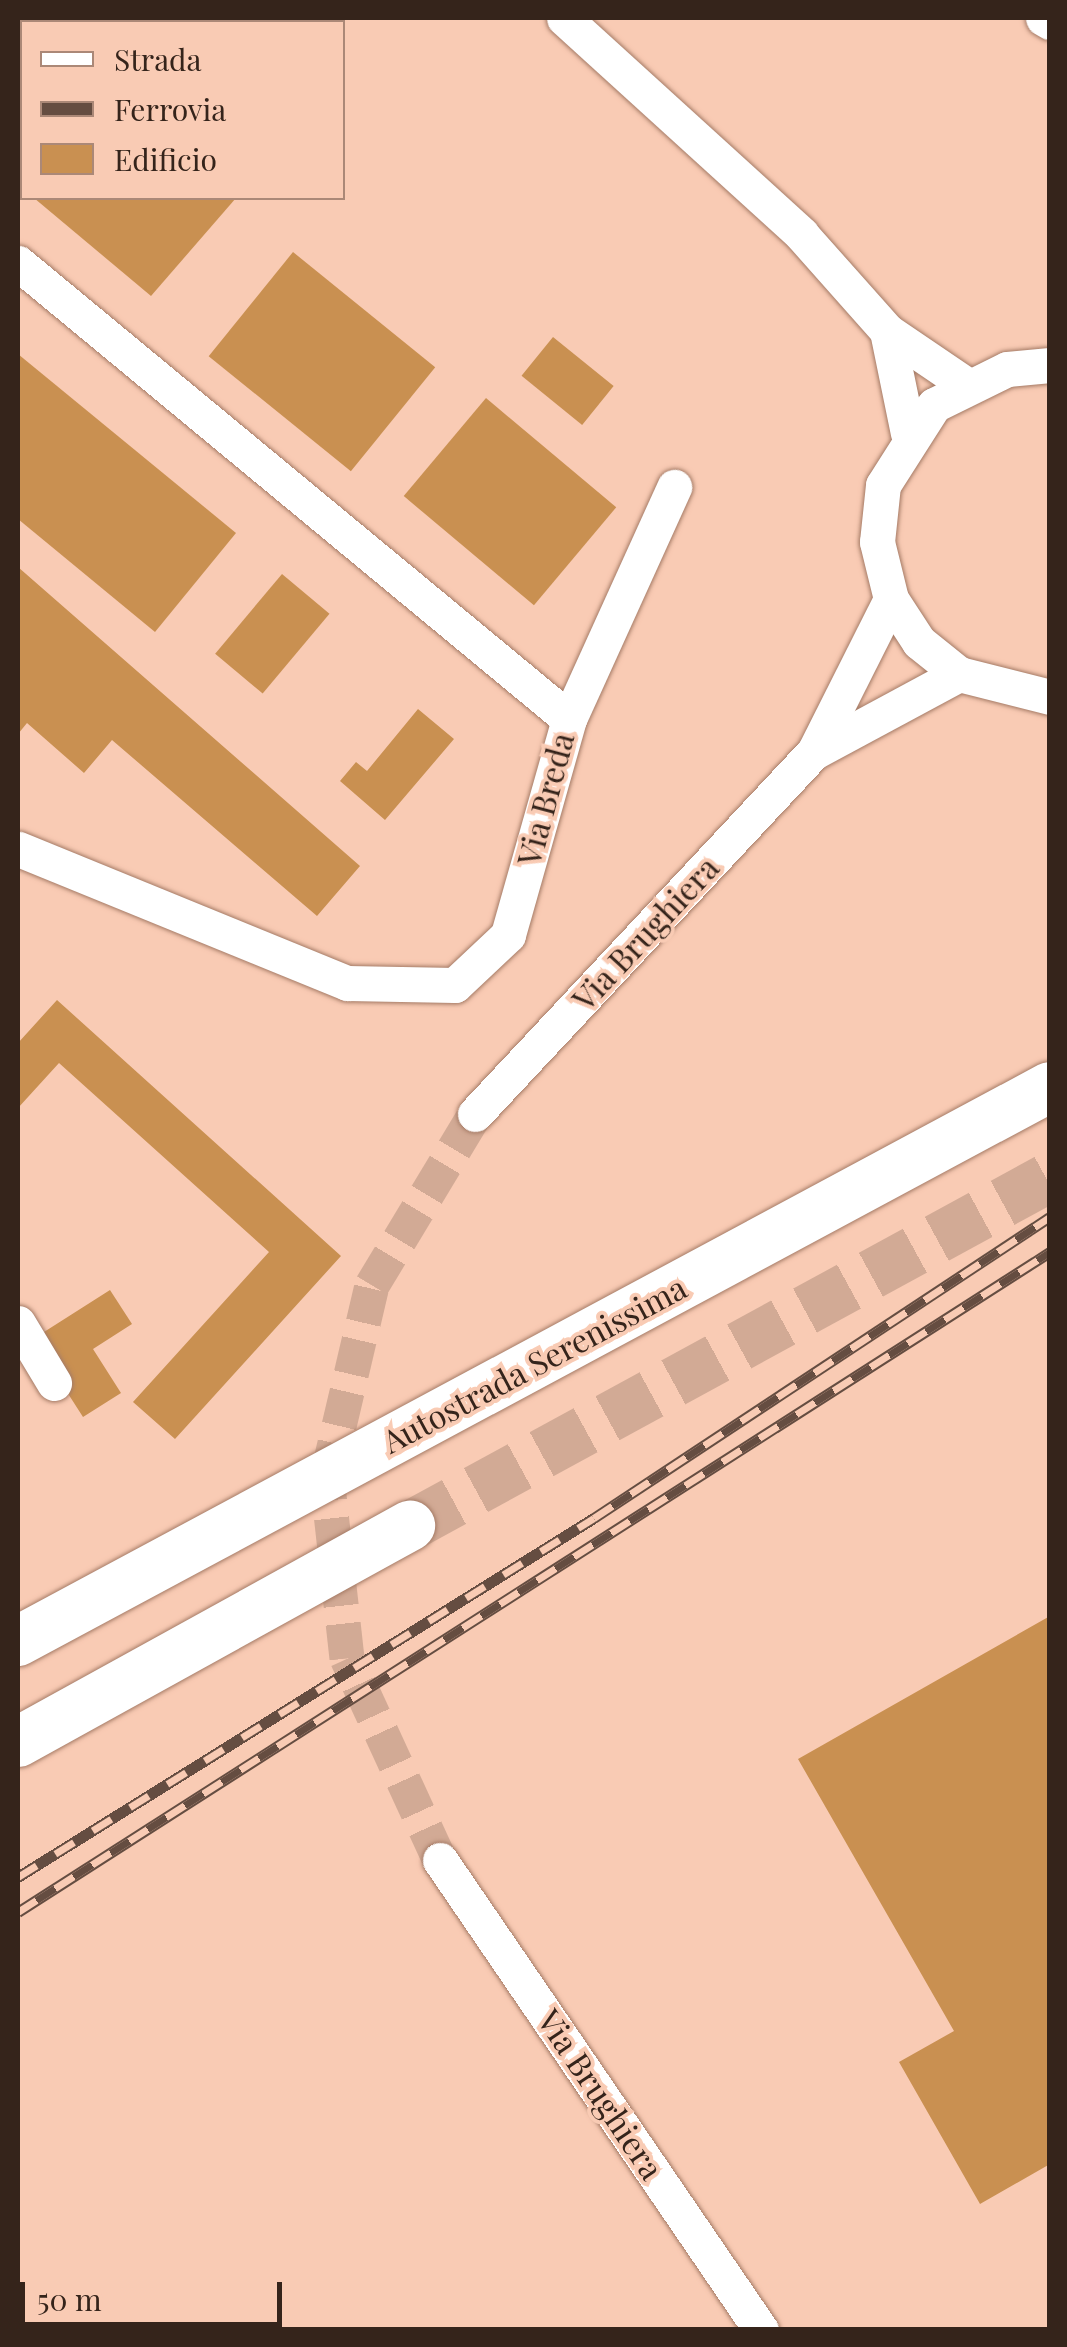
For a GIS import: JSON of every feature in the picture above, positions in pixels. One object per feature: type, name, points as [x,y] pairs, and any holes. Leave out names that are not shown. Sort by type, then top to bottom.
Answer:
[{"type":"highway","name":"Autostrada Serenissima","points":[[18,1641],[1050,1087]]},
{"type":"highway","points":[[18,1742],[410,1526]]},
{"type":"street","points":[[564,18],[788,222],[888,331],[966,384]]},
{"type":"street","points":[[1043,18],[1050,22]]},
{"type":"street","name":"Via Breda","points":[[18,263],[569,719],[508,935],[455,985],[347,984],[18,849]]},
{"type":"street","points":[[888,331],[908,433]]},
{"type":"street","points":[[1050,365],[966,384],[908,433],[883,485],[877,542],[891,598],[919,642],[959,674],[1050,697]]},
{"type":"street","points":[[569,719],[674,488]]},
{"type":"street","name":"Via Brughiera","points":[[476,1114],[814,752],[891,598]]},
{"type":"street","name":"Via Brughiera","points":[[814,752],[959,674]]},
{"type":"street","points":[[18,1322],[54,1383]]},
{"type":"street","name":"Via Brughiera","points":[[440,1860],[760,2330]]},
{"type":"building","points":[[36,200],[234,200],[151,296]]},
{"type":"building","points":[[293,252],[435,367],[351,471],[209,356]]},
{"type":"building","points":[[553,337],[614,386],[582,425],[522,376]]},
{"type":"building","points":[[18,354],[236,533],[155,632],[18,519]]},
{"type":"building","points":[[486,398],[616,507],[534,605],[404,496]]},
{"type":"building","points":[[18,567],[360,866],[317,916],[112,740],[84,773],[27,723],[18,734]]},
{"type":"building","points":[[282,574],[329,614],[263,694],[215,654]]},
{"type":"building","points":[[418,709],[454,739],[385,820],[340,781],[356,762],[367,771]]},
{"type":"building","points":[[57,1000],[341,1256],[175,1439],[133,1402],[269,1252],[59,1063],[18,1108],[18,1043]]},
{"type":"building","points":[[110,1290],[132,1324],[93,1349],[121,1393],[83,1417],[33,1339]]},
{"type":"building","points":[[1050,1616],[1050,2164],[980,2204],[899,2062],[954,2031],[798,1759]]},
{"type":"tunnel","points":[[440,1860],[347,1658],[327,1477],[372,1285],[475,1114]]},
{"type":"tunnel","points":[[410,1526],[1050,1177]]},
{"type":"railway","points":[[18,1877],[594,1518],[1050,1217]]},
{"type":"railway","points":[[18,1912],[1050,1252]]}]
